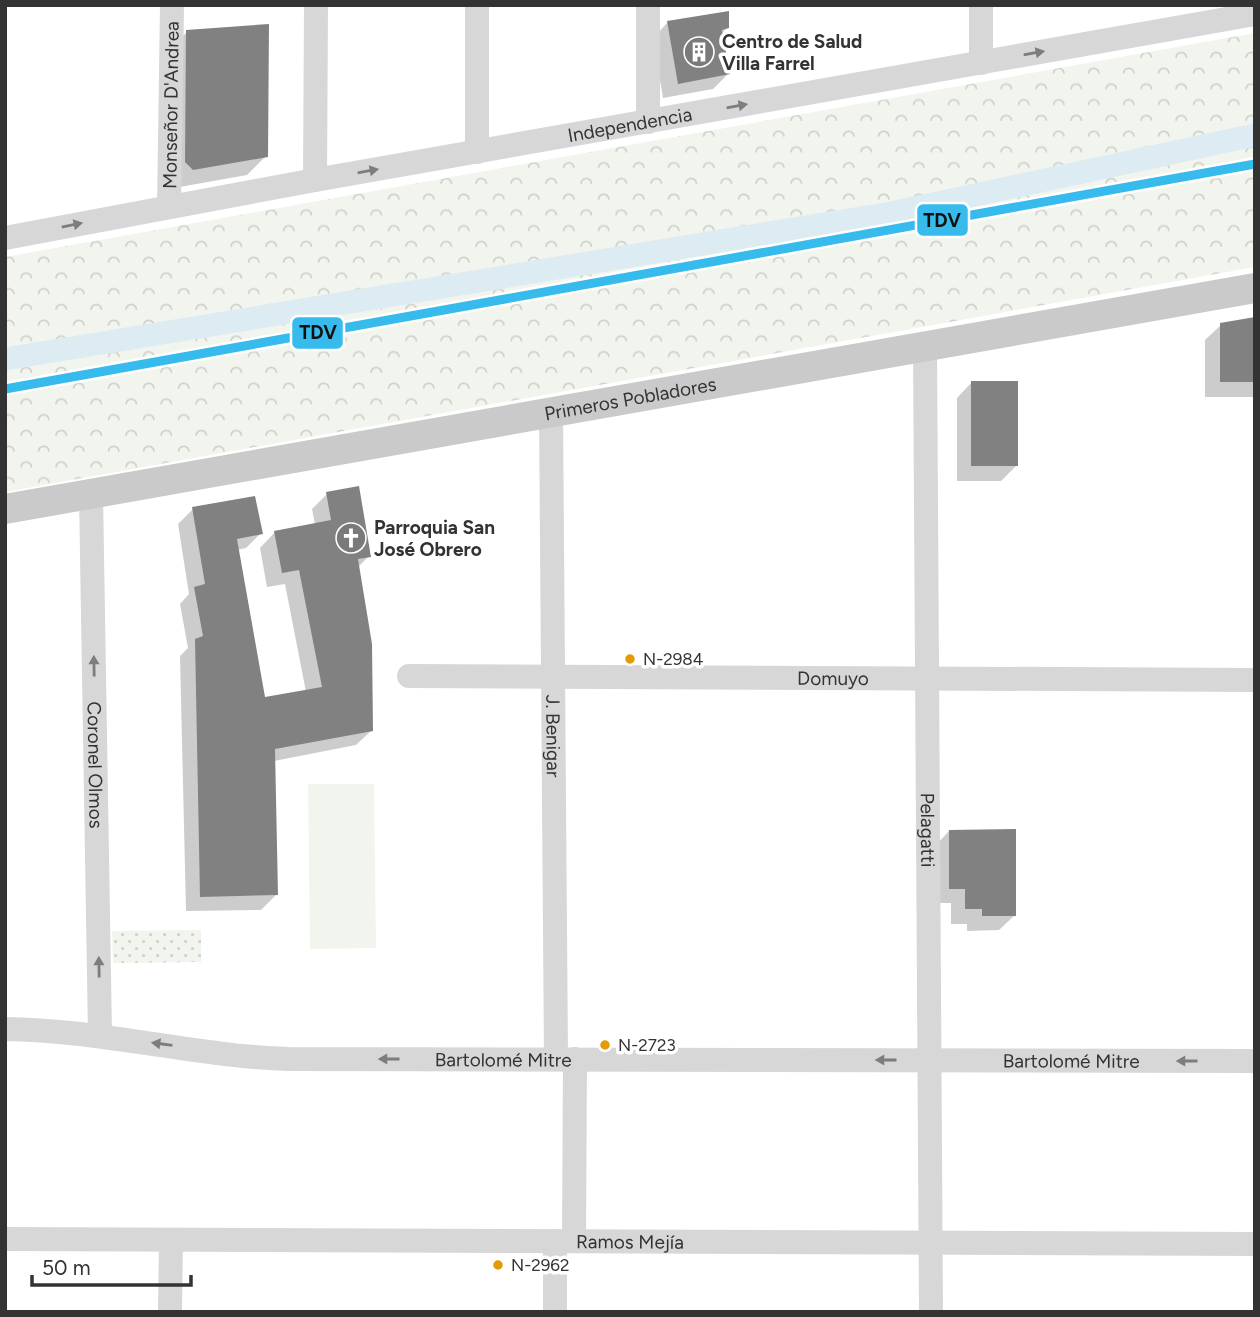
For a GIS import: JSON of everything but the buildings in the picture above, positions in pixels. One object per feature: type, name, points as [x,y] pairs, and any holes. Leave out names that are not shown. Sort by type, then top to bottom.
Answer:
[{"type":"main road","name":"Primeros Pobladores","points":[[12,507],[1255,288]]},
{"type":"street","name":"Monseñor D'Andrea","points":[[169,206],[172,5]]},
{"type":"street","points":[[315,180],[316,5]]},
{"type":"street","points":[[477,5],[477,152]]},
{"type":"street","points":[[648,5],[648,122]]},
{"type":"street","points":[[981,5],[981,63]]},
{"type":"street","name":"Independencia","points":[[5,237],[1255,14]]},
{"type":"street","name":"Pelagatti","points":[[925,347],[931,1312]]},
{"type":"street","name":"J. Benigar","points":[[551,412],[553,677],[566,1059],[565,1241],[555,1312]]},
{"type":"street","name":"Coronel Olmos","points":[[91,494],[100,1035]]},
{"type":"street","name":"Domuyo","points":[[409,676],[1255,680]]},
{"type":"street","name":"Bartolomé Mitre","points":[[5,1029],[100,1035],[268,1058],[1255,1061]]},
{"type":"street","name":"Ramos Mejía","points":[[5,1239],[1255,1244]]},
{"type":"street","points":[[170,1312],[171,1240]]},
{"type":"green space","points":[[1255,33],[1255,267],[5,492],[5,257]]},
{"type":"green space","points":[[308,784],[374,784],[376,948],[310,949]]},
{"type":"green space","points":[[201,930],[201,962],[113,963],[112,931]]},
{"type":"waterway","points":[[5,359],[891,213],[1255,135]]},
{"type":"transit line","name":"TDV","points":[[5,389],[1255,164]]},
{"type":"place","name":"Centro de Salud Villa Farrel","points":[[699,52]]},
{"type":"place","name":"Parroquia San José Obrero","points":[[351,538]]},
{"type":"place","name":"N-2984","points":[[630,659]]},
{"type":"place","name":"N-2723","points":[[605,1045]]},
{"type":"place","name":"N-2962","points":[[498,1265]]}]
